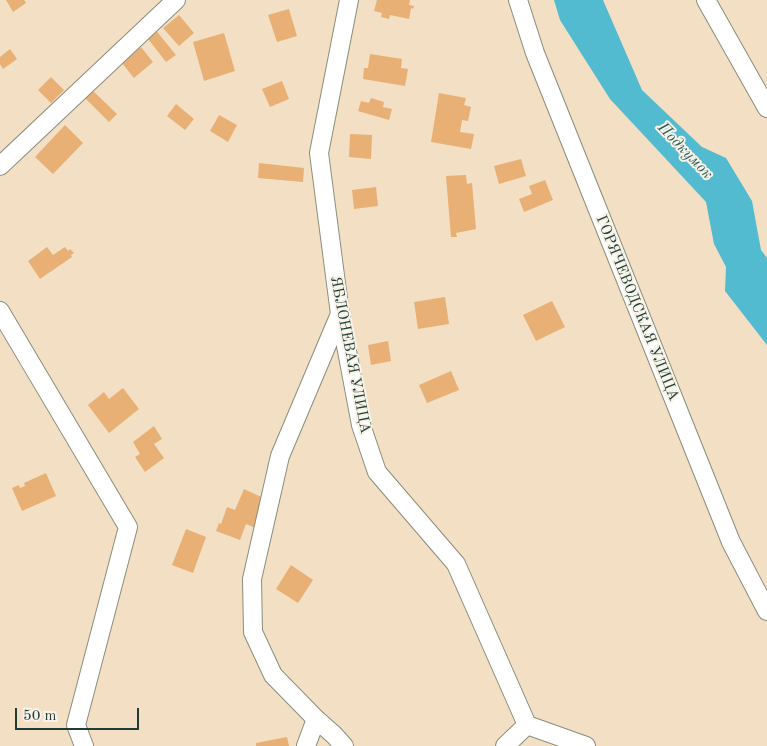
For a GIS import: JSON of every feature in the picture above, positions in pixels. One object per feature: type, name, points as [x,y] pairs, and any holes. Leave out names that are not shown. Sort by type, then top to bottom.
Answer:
[{"type":"street","points":[[0,166],[176,0]]},
{"type":"street","name":"ЯБЛОНЕВАЯ УЛИЦА","points":[[349,0],[319,153],[340,314],[361,426],[377,472],[456,564],[527,725]]},
{"type":"street","name":"ГОРЯЧЕВОДСКАЯ УЛИЦА","points":[[518,0],[539,62],[730,542],[767,611]]},
{"type":"street","points":[[706,0],[767,108]]},
{"type":"street","points":[[0,311],[128,527],[76,725],[84,746]]},
{"type":"street","points":[[340,314],[280,456],[252,579],[253,632],[273,676],[344,746]]},
{"type":"street","points":[[306,746],[316,719]]},
{"type":"street","points":[[505,746],[527,725],[586,746]]},
{"type":"water","name":"Подкумок","points":[[554,0],[603,0],[642,90],[702,147],[726,158],[752,201],[761,250],[767,258],[767,345],[725,291],[726,267],[714,244],[706,202],[610,99],[560,20]]},
{"type":"building","points":[[6,0],[24,0],[26,3],[13,12]]},
{"type":"building","points":[[377,0],[410,0],[409,5],[414,6],[413,9],[411,8],[409,19],[390,15],[389,19],[381,17],[382,13],[374,11]]},
{"type":"building","points":[[289,9],[297,36],[277,42],[268,15]]},
{"type":"building","points":[[179,15],[194,33],[179,46],[163,28]]},
{"type":"building","points":[[154,28],[176,55],[166,62],[145,35]]},
{"type":"building","points":[[224,33],[235,71],[204,81],[193,42]]},
{"type":"building","points":[[141,47],[153,62],[134,78],[122,63]]},
{"type":"building","points":[[10,49],[17,59],[3,69],[0,64],[0,57]]},
{"type":"building","points":[[370,54],[402,59],[401,68],[408,69],[405,86],[363,79],[364,68],[368,68]]},
{"type":"building","points":[[51,77],[64,90],[51,103],[38,90]]},
{"type":"building","points":[[282,81],[289,99],[270,107],[262,89]]},
{"type":"building","points":[[91,89],[117,114],[109,122],[84,97]]},
{"type":"building","points":[[439,93],[466,98],[464,105],[471,107],[468,121],[462,120],[460,132],[474,134],[471,149],[431,142]]},
{"type":"building","points":[[371,98],[384,102],[383,107],[392,109],[389,120],[358,111],[361,101],[369,103]]},
{"type":"building","points":[[176,104],[194,119],[185,130],[167,116]]},
{"type":"building","points":[[219,115],[237,125],[228,142],[210,131]]},
{"type":"building","points":[[65,125],[83,143],[53,174],[35,157]]},
{"type":"building","points":[[350,134],[372,135],[371,159],[349,157]]},
{"type":"building","points":[[521,159],[526,176],[499,184],[494,166]]},
{"type":"building","points":[[259,163],[304,168],[303,182],[258,178]]},
{"type":"building","points":[[466,175],[467,184],[472,183],[476,229],[456,233],[457,237],[451,237],[446,176]]},
{"type":"building","points":[[545,180],[553,200],[524,212],[519,199],[532,194],[529,186]]},
{"type":"building","points":[[376,187],[378,206],[354,209],[352,190]]},
{"type":"building","points":[[47,247],[53,255],[65,247],[68,251],[70,249],[74,253],[71,255],[72,257],[40,279],[28,261]]},
{"type":"building","points":[[445,297],[449,324],[418,329],[414,302]]},
{"type":"building","points":[[552,301],[565,327],[536,341],[523,315]]},
{"type":"building","points":[[388,341],[391,361],[371,365],[368,345]]},
{"type":"building","points":[[451,371],[459,390],[427,403],[419,385]]},
{"type":"building","points":[[123,388],[139,409],[109,433],[88,405],[104,392],[109,399]]},
{"type":"building","points":[[154,426],[162,439],[154,444],[164,458],[145,472],[135,457],[140,454],[133,442]]},
{"type":"building","points":[[46,473],[56,496],[22,511],[12,488],[19,485],[20,488],[25,486],[24,483]]},
{"type":"building","points":[[244,489],[272,502],[261,530],[246,524],[240,540],[216,531],[219,523],[221,524],[227,507],[235,510]]},
{"type":"building","points":[[186,529],[206,537],[193,573],[172,565]]},
{"type":"building","points":[[291,565],[313,580],[298,603],[276,589]]},
{"type":"building","points":[[287,737],[289,746],[256,746],[256,743]]}]
